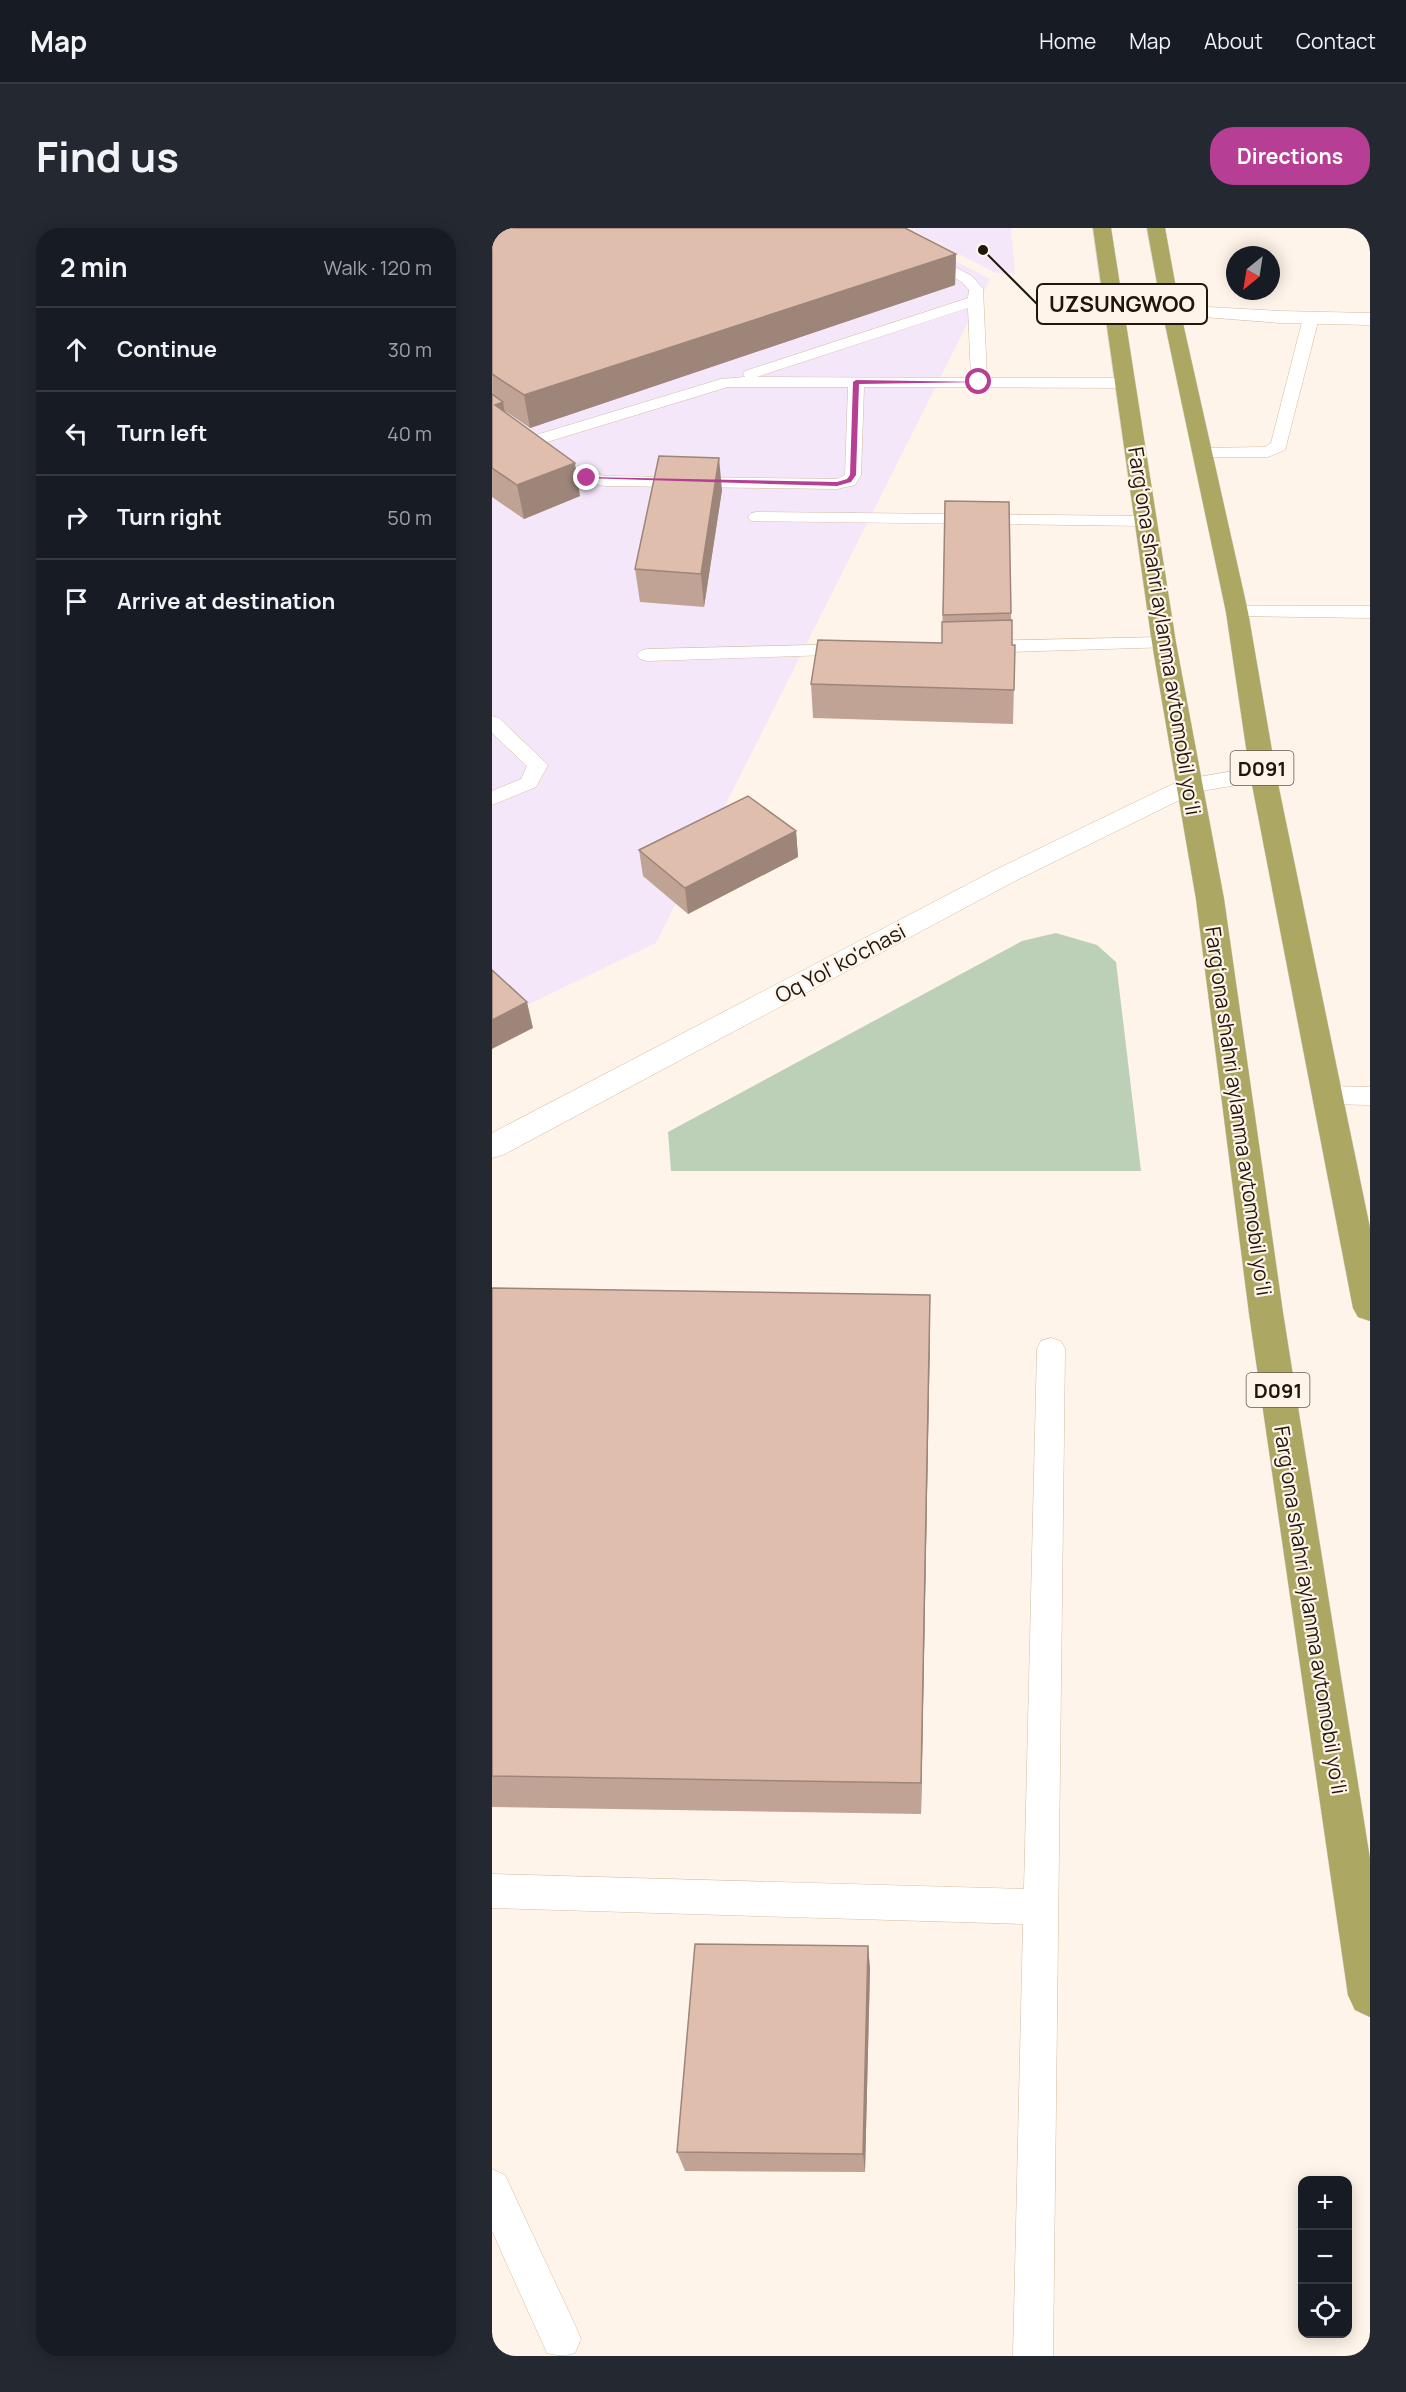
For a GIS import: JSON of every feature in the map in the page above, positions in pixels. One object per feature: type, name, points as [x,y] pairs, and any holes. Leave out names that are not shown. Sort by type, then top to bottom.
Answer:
[{"type":"highway","name":"Fargʻona shahri aylanma avtomobil yoʻli","points":[[1102,228],[1164,643],[1210,899],[1266,1313],[1370,1995]]},
{"type":"highway","name":"D091","points":[[1156,228],[1171,310],[1237,612],[1263,774],[1370,1308]]},
{"type":"street","points":[[1171,310],[1370,319]]},
{"type":"street","name":"Oq Yol' ko'chasi","points":[[494,1143],[1006,875],[1190,785],[1263,774]]},
{"type":"lane","points":[[870,228],[968,279],[976,289],[979,382]]},
{"type":"lane","points":[[534,441],[975,301]]},
{"type":"lane","points":[[1202,453],[1268,452],[1279,446],[1311,318]]},
{"type":"lane","points":[[728,381],[1125,383]]},
{"type":"lane","points":[[492,412],[572,471],[587,478],[837,484],[849,480],[853,475],[856,382]]},
{"type":"lane","points":[[757,517],[1146,521]]},
{"type":"lane","points":[[1237,612],[1370,612]]},
{"type":"lane","points":[[964,648],[1164,643]]},
{"type":"lane","points":[[647,655],[870,650]]},
{"type":"lane","points":[[492,722],[538,765],[529,783],[492,800]]},
{"type":"lane","points":[[1327,1095],[1370,1096]]},
{"type":"lane","points":[[1033,2356],[1051,1349]]},
{"type":"lane","points":[[492,1891],[1041,1907]]},
{"type":"lane","points":[[492,2188],[561,2339]]},
{"type":"shaded area","points":[[492,228],[892,228],[990,279],[656,943],[492,1022]]},
{"type":"shaded area","points":[[908,228],[1011,228],[1015,273],[996,273]]},
{"type":"green space","points":[[1056,933],[1097,945],[1116,962],[1141,1171],[671,1171],[668,1132],[1022,941]]},
{"type":"building","points":[[492,228],[905,228],[956,254],[524,395],[492,374]]},
{"type":"building","points":[[492,394],[503,402],[495,405],[575,463],[517,485],[492,468]]},
{"type":"building","points":[[659,456],[719,458],[701,574],[635,569]]},
{"type":"building","points":[[945,501],[1009,502],[1011,613],[943,615]]},
{"type":"building","points":[[1012,620],[1012,645],[1015,645],[1014,690],[811,684],[818,640],[942,643],[942,622]]},
{"type":"building","points":[[748,796],[796,831],[685,888],[639,850]]},
{"type":"building","points":[[492,970],[527,1002],[492,1020]]},
{"type":"building","points":[[492,1288],[930,1295],[921,1783],[492,1776]]},
{"type":"building","points":[[695,1944],[868,1946],[863,2154],[677,2152]]},
{"type":"place","name":"UZSUNGWOO","points":[[983,250]]},
{"type":"route","points":[[587,478],[605,481],[837,484],[849,480],[853,475],[856,382],[979,382]]}]
